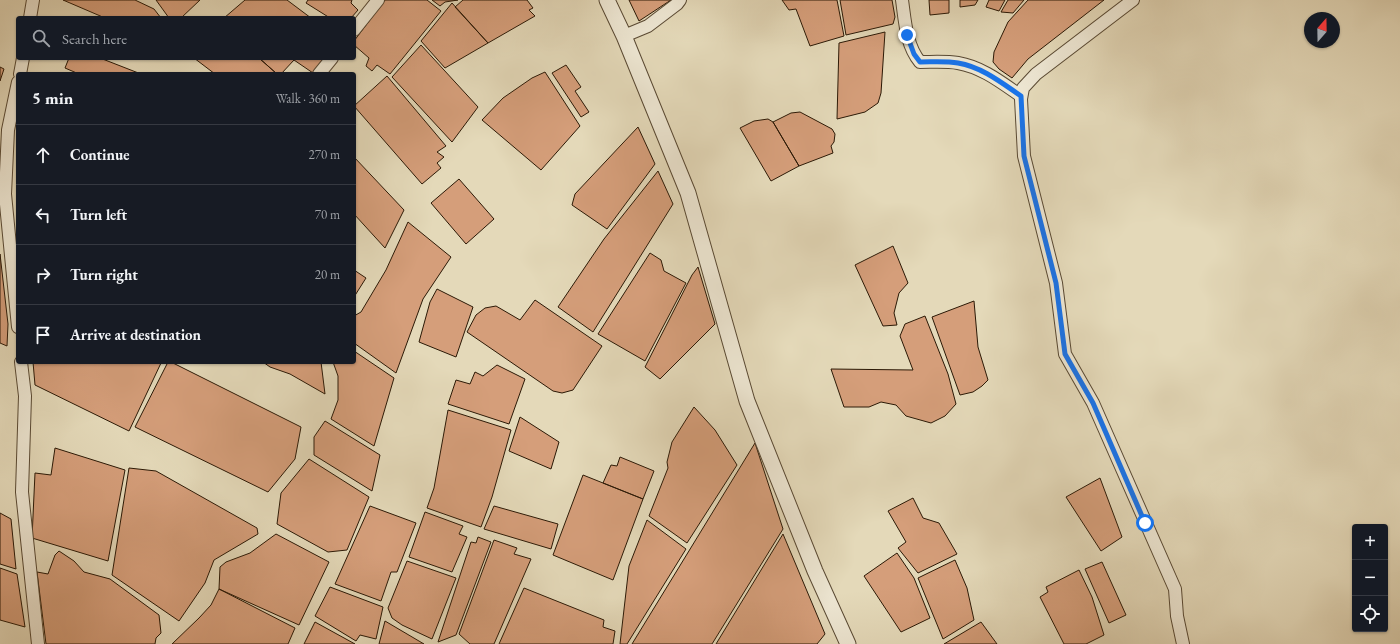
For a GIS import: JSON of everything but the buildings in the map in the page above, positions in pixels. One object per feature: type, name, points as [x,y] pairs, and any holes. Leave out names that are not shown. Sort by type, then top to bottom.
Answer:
[{"type":"street","points":[[30,16],[33,0]]},
{"type":"street","points":[[356,28],[378,0]]},
{"type":"street","points":[[607,0],[624,36],[688,193],[747,401],[815,571],[848,644]]},
{"type":"street","points":[[624,36],[648,26],[677,4],[680,0]]},
{"type":"street","points":[[902,0],[907,35],[914,54],[920,62],[958,63],[973,67],[989,74],[1021,96]]},
{"type":"street","points":[[1133,0],[1036,74],[1023,88],[1021,96],[1024,156],[1056,283],[1065,354],[1093,403],[1175,589],[1177,616],[1183,644]]},
{"type":"street","points":[[20,72],[23,60]]},
{"type":"street","points":[[321,72],[330,60]]},
{"type":"street","points":[[16,92],[8,130],[5,194],[16,294]]},
{"type":"street","points":[[21,364],[24,396],[22,492],[38,644]]},
{"type":"route","points":[[907,35],[914,54],[920,62],[958,63],[973,67],[989,74],[1021,96],[1024,156],[1056,283],[1065,354],[1093,403],[1145,523]]}]
